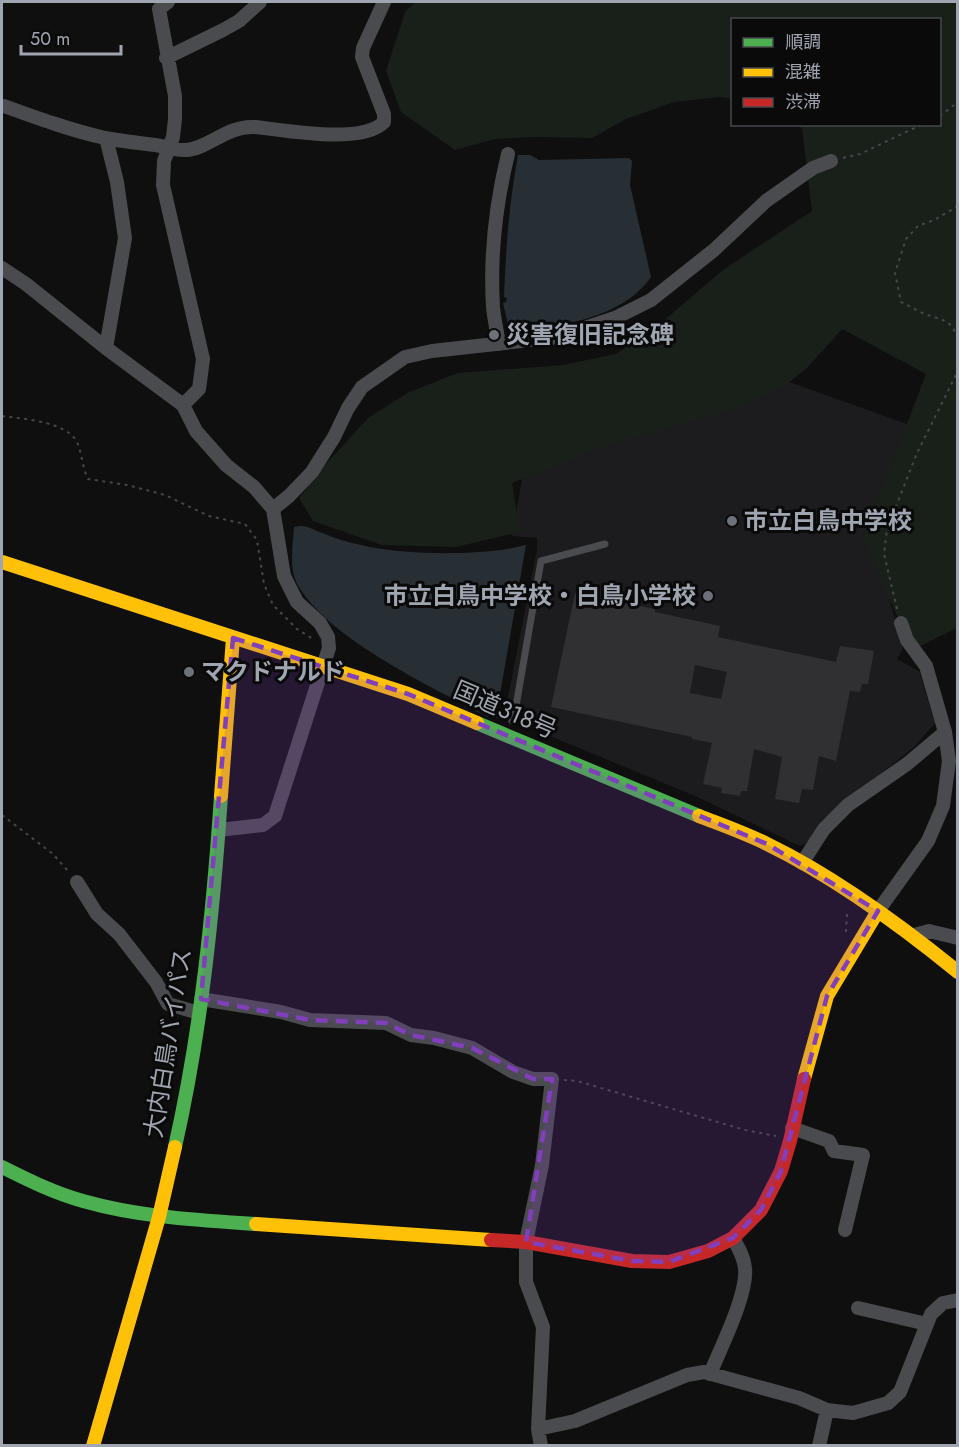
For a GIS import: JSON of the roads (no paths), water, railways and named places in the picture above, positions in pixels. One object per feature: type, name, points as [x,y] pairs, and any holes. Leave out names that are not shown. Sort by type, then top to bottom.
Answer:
[{"type":"main road","name":"国道318号","points":[[2,562],[408,694],[767,844],[802,863],[914,935],[957,972]]},
{"type":"main road","name":"大内白鳥バイパス","points":[[93,1446],[159,1217],[184,1106],[200,1006],[219,830],[232,638]]},
{"type":"main road","points":[[2,1167],[43,1187],[82,1201],[159,1217],[526,1242],[632,1261],[669,1262],[708,1251],[732,1238],[761,1210],[780,1171],[786,1132],[827,996],[878,911]]},
{"type":"street","points":[[168,2],[159,9],[166,58],[175,96],[175,119],[165,161],[163,184],[203,359],[199,388],[183,405]]},
{"type":"street","points":[[166,58],[240,21],[260,2]]},
{"type":"street","points":[[4,106],[42,120],[106,138],[186,150],[241,127],[289,132],[356,134],[379,127],[384,122],[384,114],[362,57],[363,48],[384,2]]},
{"type":"street","points":[[106,138],[117,182],[125,238],[106,348]]},
{"type":"street","points":[[499,344],[493,308],[494,262],[500,196],[508,154]]},
{"type":"street","points":[[273,509],[312,472],[362,387],[405,357],[558,338],[615,318],[651,300],[714,250],[766,201],[813,168],[831,161]]},
{"type":"street","points":[[2,268],[183,405],[196,431],[218,457],[254,487],[273,509],[284,576],[297,602],[320,623],[328,637],[329,648],[275,816],[263,825],[219,830]]},
{"type":"street","points":[[878,911],[928,841],[943,806],[949,761],[945,732],[926,666],[907,640],[901,623]]},
{"type":"street","points":[[507,735],[512,721]]},
{"type":"street","points":[[802,863],[824,829],[848,805],[907,764],[945,732]]},
{"type":"street","points":[[77,882],[97,914],[119,934],[156,982],[168,1004],[281,1012],[310,1020],[386,1023],[411,1035],[434,1038],[472,1048],[513,1072],[532,1079],[552,1079],[542,1165],[526,1242],[526,1281],[543,1327],[538,1429],[541,1446]]},
{"type":"street","points":[[914,935],[929,931],[957,938]]},
{"type":"street","points":[[786,1132],[829,1141],[834,1151],[863,1155],[845,1230]]},
{"type":"street","points":[[710,1374],[745,1286],[745,1268],[741,1252],[732,1238]]},
{"type":"street","points":[[538,1429],[575,1421],[687,1375],[704,1372],[799,1398],[827,1410],[853,1413],[888,1403],[900,1392],[931,1314],[943,1304],[957,1300]]},
{"type":"street","points":[[858,1308],[927,1324]]},
{"type":"street","points":[[819,1446],[827,1410]]},
{"type":"lane","points":[[512,721],[541,561],[605,544]]},
{"type":"place","name":"災害復旧記念碑","points":[[494,335]]},
{"type":"place","name":"市立白鳥中学校","points":[[732,521]]},
{"type":"place","name":"市立白鳥中学校・白鳥小学校","points":[[708,596]]},
{"type":"place","name":"マクドナルド","points":[[189,672]]}]
